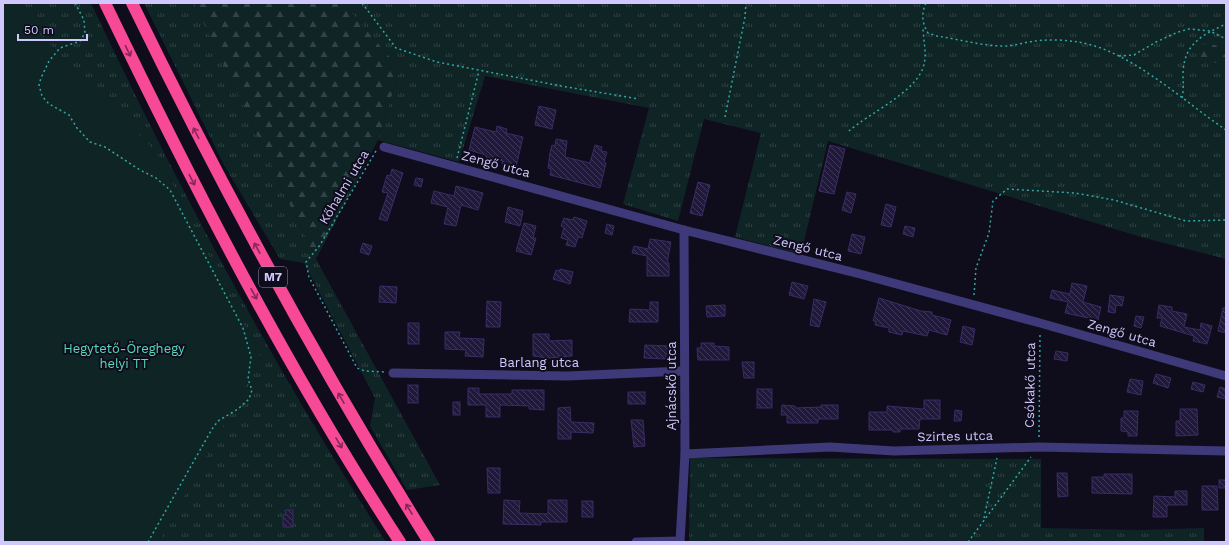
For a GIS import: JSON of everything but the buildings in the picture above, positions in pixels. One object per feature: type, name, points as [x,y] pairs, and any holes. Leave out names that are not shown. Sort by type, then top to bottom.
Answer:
[{"type":"highway","name":"M7","points":[[105,3],[180,157],[230,252],[312,398],[400,542]]},
{"type":"highway","name":"M7","points":[[132,3],[206,152],[251,236],[332,382],[429,542]]},
{"type":"street","name":"Zengő utca","points":[[384,147],[684,230],[1040,323],[1226,376]]},
{"type":"street","name":"Ajnácskő utca","points":[[680,542],[685,454],[684,230]]},
{"type":"street","name":"Barlang utca","points":[[393,372],[567,376],[684,371]]},
{"type":"street","name":"Szirtes utca","points":[[685,454],[830,448],[894,451],[1038,447],[1226,451]]},
{"type":"street","points":[[636,542],[680,542]]},
{"type":"path","points":[[75,3],[84,20],[85,33],[80,41],[60,48],[49,61],[39,85],[42,96],[49,104],[69,114],[77,128],[90,142],[105,147],[140,170],[156,178],[170,190],[243,328],[251,357],[248,379],[252,390],[249,398],[238,409],[218,421],[148,542]]},
{"type":"path","points":[[362,3],[396,48],[437,62],[561,86],[639,99]]},
{"type":"path","points":[[726,117],[745,17],[746,3]]},
{"type":"path","points":[[848,131],[864,118],[889,103],[920,76],[925,56],[923,9],[926,3]]},
{"type":"path","points":[[1182,98],[1184,87],[1184,61],[1191,45],[1210,31],[1226,24]]},
{"type":"path","points":[[923,25],[928,33],[969,42],[1001,46],[1037,40],[1060,40],[1079,42],[1105,49],[1119,56],[1182,98],[1226,130]]},
{"type":"path","points":[[1119,56],[1134,55],[1178,32],[1188,29],[1210,31],[1226,39]]},
{"type":"path","points":[[455,166],[479,70]]},
{"type":"path","name":"Kőhalmi utca","points":[[384,147],[380,147],[376,151],[322,240],[306,262],[309,276],[352,362],[357,368],[365,371],[393,372]]},
{"type":"path","points":[[973,305],[976,268],[989,233],[993,201],[1007,189],[1075,193],[1114,200],[1186,221],[1226,220]]},
{"type":"path","name":"Csókakő utca","points":[[1038,447],[1040,323]]},
{"type":"path","points":[[968,542],[1038,447]]},
{"type":"path","points":[[983,520],[998,448]]},
{"type":"green space","name":"Hegytető-Öreghegy helyi TT","points":[[3,3],[91,3],[158,141],[230,277],[305,411],[386,542],[3,542]]},
{"type":"green space","name":"Hegytető-Öreghegy helyi TT","points":[[3,3],[9,3],[157,153],[261,358],[159,542],[3,542]]},
{"type":"green space","points":[[144,3],[194,3],[316,259],[440,485],[407,490],[370,426],[375,398],[304,263],[280,259],[224,165]]},
{"type":"green space","points":[[194,3],[343,3],[400,69],[378,140],[316,259]]},
{"type":"green space","points":[[343,3],[1226,3],[1226,259],[1141,237],[828,141],[801,254],[735,237],[761,133],[704,119],[678,221],[623,204],[649,108],[485,76],[459,162],[378,140],[400,69]]},
{"type":"green space","points":[[1205,44],[1216,45],[1222,55],[1226,54],[1226,66],[1212,62],[1203,63],[1196,46]]},
{"type":"green space","points":[[690,458],[1041,459],[1041,528],[1142,530],[1204,528],[1204,542],[689,542]]}]
